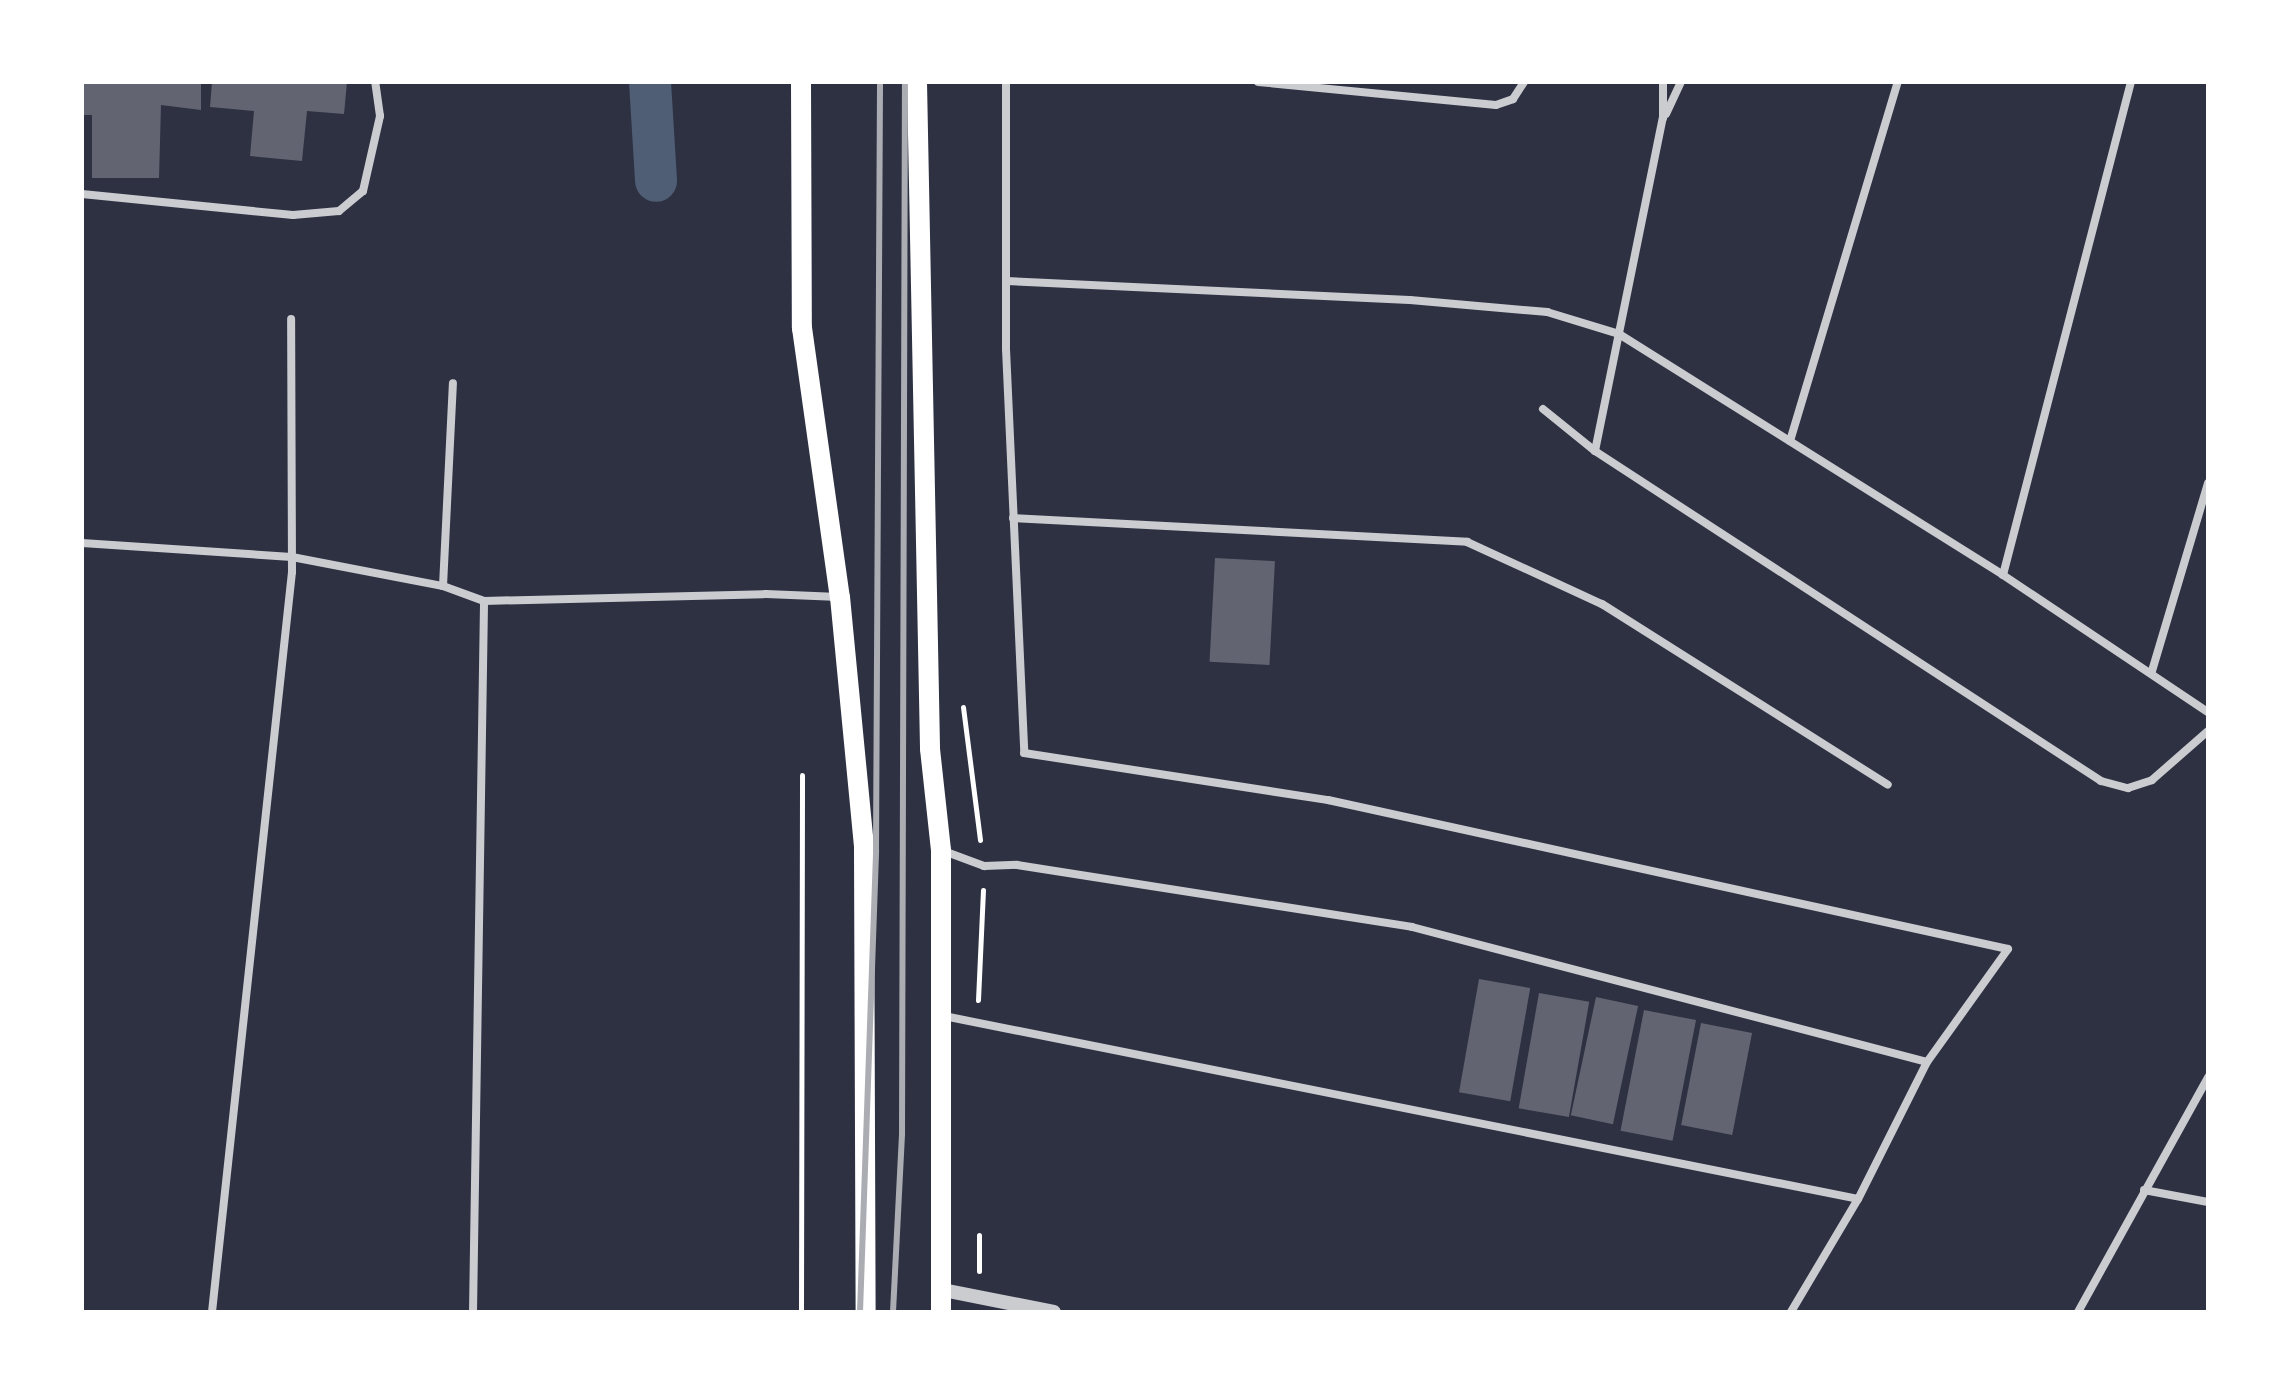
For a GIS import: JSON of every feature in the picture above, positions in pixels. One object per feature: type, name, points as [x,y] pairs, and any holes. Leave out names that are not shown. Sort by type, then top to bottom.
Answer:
[{"type":"main road","points":[[801,82],[802,328],[840,597],[864,848],[866,1312]]},
{"type":"main road","points":[[917,82],[930,749],[941,850],[943,1016],[938,1289],[941,1312]]},
{"type":"street","points":[[82,194],[293,215],[339,211],[363,191],[380,116],[375,82]]},
{"type":"street","points":[[1006,82],[1006,281],[1024,753],[1328,800],[2008,949],[1927,1062],[1858,1199],[1791,1312]]},
{"type":"street","points":[[1258,82],[1496,105],[1513,99],[1524,82]]},
{"type":"street","points":[[1595,451],[1663,118],[1663,82]]},
{"type":"street","points":[[1663,118],[1681,82]]},
{"type":"street","points":[[1790,441],[1898,82]]},
{"type":"street","points":[[2003,575],[2131,82]]},
{"type":"street","points":[[1006,281],[1440,303],[1547,312],[1619,334],[2003,575],[2152,671],[2208,712]]},
{"type":"street","points":[[212,1312],[292,557],[291,319]]},
{"type":"street","points":[[443,586],[453,383]]},
{"type":"street","points":[[1543,409],[1595,451],[2101,781],[2128,788],[2152,780],[2208,731]]},
{"type":"street","points":[[2152,671],[2208,483]]},
{"type":"street","points":[[1013,518],[1467,542],[1602,604],[1888,785]]},
{"type":"street","points":[[82,543],[292,557],[443,586],[484,601],[766,594],[840,597]]},
{"type":"street","points":[[473,1312],[484,601]]},
{"type":"street","points":[[941,850],[984,866],[1017,865],[1412,927],[1927,1062]]},
{"type":"street","points":[[943,1016],[1858,1199]]},
{"type":"street","points":[[2078,1312],[2208,1077]]},
{"type":"street","points":[[2144,1190],[2208,1202]]},
{"type":"street","points":[[938,1289],[1054,1312]]},
{"type":"path","points":[[801,1312],[802,775]]},
{"type":"building","points":[[82,82],[201,82],[201,110],[161,105],[159,178],[92,178],[92,115],[82,115]]},
{"type":"building","points":[[212,82],[347,82],[344,114],[307,111],[302,161],[250,156],[254,111],[210,107]]},
{"type":"building","points":[[1215,558],[1275,561],[1269,665],[1210,662]]},
{"type":"building","points":[[1479,979],[1530,988],[1510,1101],[1459,1092]]},
{"type":"building","points":[[1539,993],[1589,1002],[1569,1117],[1519,1108]]},
{"type":"building","points":[[1596,997],[1638,1006],[1613,1124],[1571,1115]]},
{"type":"building","points":[[1644,1010],[1696,1020],[1673,1141],[1621,1131]]},
{"type":"building","points":[[1701,1023],[1752,1033],[1732,1135],[1681,1125]]},
{"type":"waterway","points":[[650,82],[656,181]]},
{"type":"railway","points":[[860,1312],[876,850],[880,82]]},
{"type":"railway","points":[[893,1312],[902,1134],[905,82]]}]
